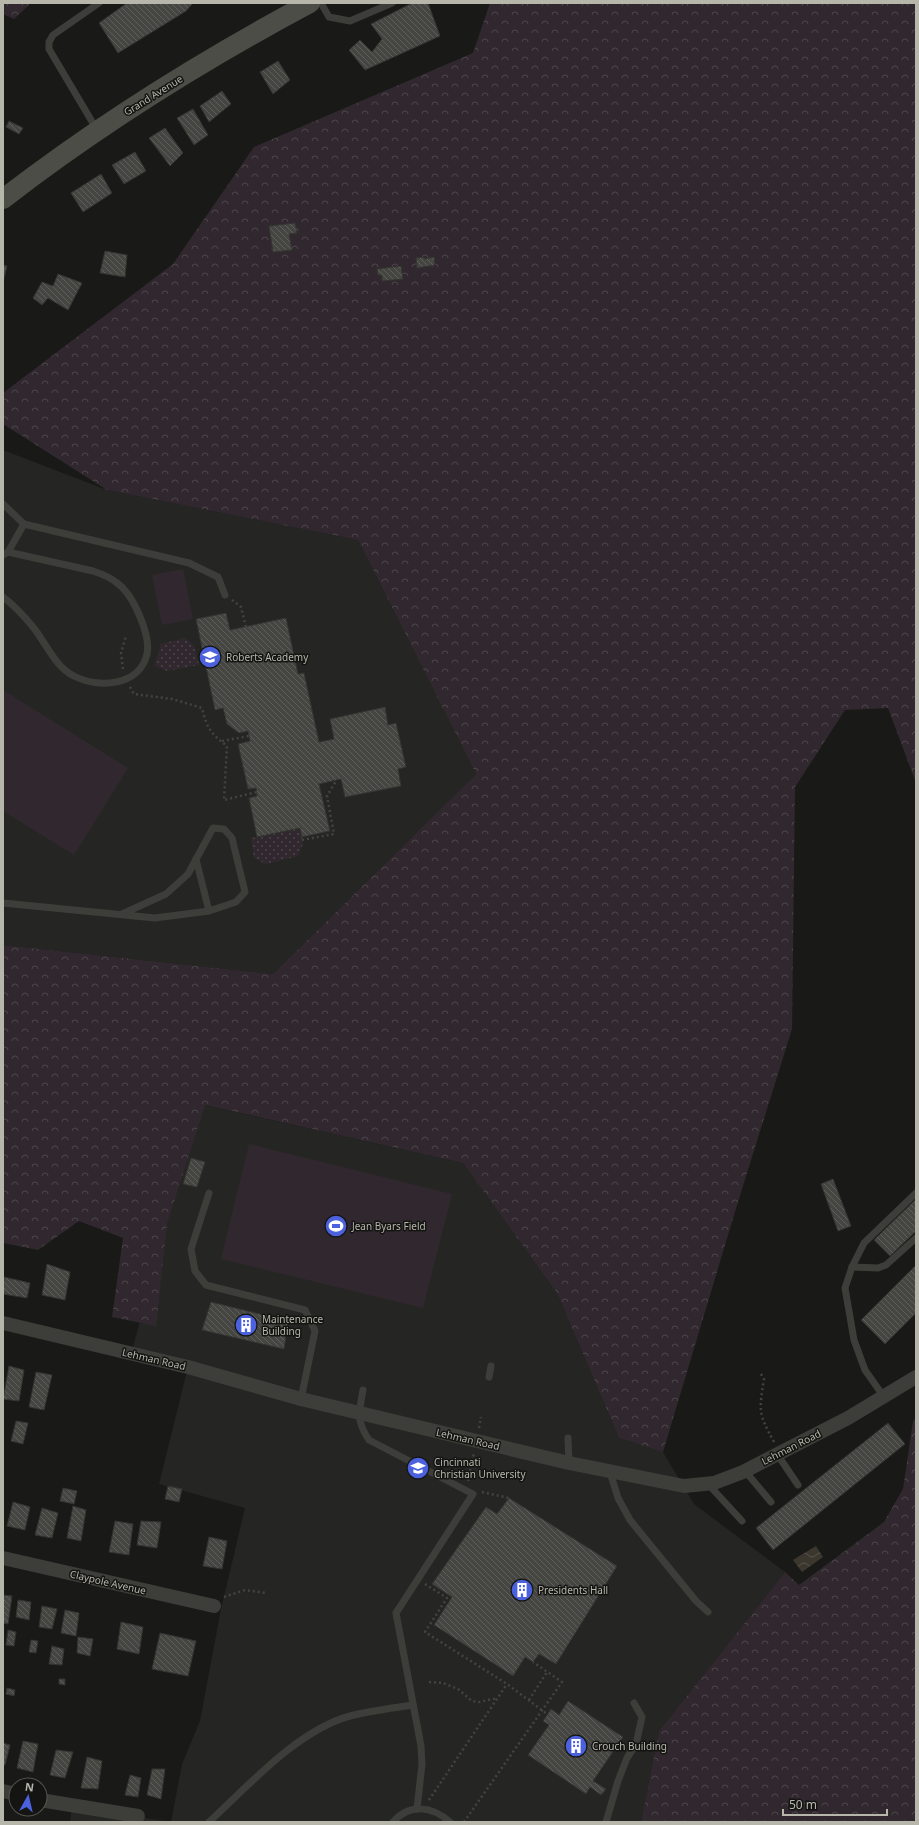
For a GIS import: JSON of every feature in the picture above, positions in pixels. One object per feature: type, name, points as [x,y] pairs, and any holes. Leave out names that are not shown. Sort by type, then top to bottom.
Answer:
[{"type":"street","name":"Grand Avenue","points":[[3,199],[97,130],[161,90],[310,3]]},
{"type":"street","name":"Lehman Road","points":[[3,1323],[188,1367],[301,1399],[569,1463],[684,1486],[714,1483],[745,1471],[848,1418],[916,1377]]},
{"type":"street","name":"Claypole Avenue","points":[[3,1558],[218,1602]]},
{"type":"street","points":[[48,1801],[138,1816]]},
{"type":"lane","points":[[97,130],[49,49],[49,42],[53,35],[99,3]]},
{"type":"lane","points":[[321,3],[329,17],[350,21],[392,3]]},
{"type":"lane","points":[[3,504],[24,524],[189,563],[218,577],[225,595]]},
{"type":"lane","points":[[3,597],[16,607],[34,628],[58,662],[72,676],[87,682],[107,684],[127,680],[141,667],[147,655],[148,643],[144,628],[129,595],[118,584],[106,576],[93,571],[6,553],[24,524]]},
{"type":"lane","points":[[3,903],[155,918],[209,911],[236,902],[245,892],[232,838],[224,829],[213,828],[188,874],[166,894],[122,914]]},
{"type":"lane","points":[[196,859],[209,911]]},
{"type":"lane","points":[[209,1193],[191,1249],[195,1271],[206,1285],[305,1310],[315,1331],[301,1399]]},
{"type":"lane","points":[[884,1397],[865,1370],[854,1340],[845,1288],[852,1267],[864,1243],[916,1193]]},
{"type":"lane","points":[[852,1267],[878,1268],[886,1265],[916,1238]]},
{"type":"lane","points":[[488,1377],[491,1366]]},
{"type":"lane","points":[[363,1390],[359,1412],[361,1428],[369,1440],[473,1494],[396,1613],[421,1746],[422,1764],[417,1809]]},
{"type":"lane","points":[[568,1438],[569,1463]]},
{"type":"lane","points":[[778,1454],[798,1485]]},
{"type":"lane","points":[[745,1471],[771,1502]]},
{"type":"lane","points":[[610,1472],[618,1498],[630,1520],[696,1601],[708,1612]]},
{"type":"lane","points":[[708,1484],[742,1521]]},
{"type":"lane","points":[[606,1822],[627,1758],[636,1744],[642,1717],[634,1703]]},
{"type":"lane","points":[[209,1822],[274,1762],[323,1726],[349,1716],[413,1705]]},
{"type":"lane","points":[[392,1822],[399,1815],[417,1809],[426,1809],[441,1814],[450,1822]]},
{"type":"path","points":[[225,595],[241,607],[246,627]]},
{"type":"path","points":[[123,669],[121,653],[126,636]]},
{"type":"path","points":[[128,685],[134,694],[172,699],[202,708],[206,724],[226,746],[224,800],[257,792]]},
{"type":"path","points":[[221,741],[249,736]]},
{"type":"path","points":[[302,840],[334,834],[327,796],[336,781]]},
{"type":"path","points":[[761,1374],[764,1379],[760,1409],[763,1421],[778,1454]]},
{"type":"path","points":[[478,1431],[481,1417]]},
{"type":"path","points":[[467,1489],[474,1450]]},
{"type":"path","points":[[481,1492],[509,1498]]},
{"type":"path","points":[[418,1579],[447,1598],[425,1632],[507,1684],[547,1714]]},
{"type":"path","points":[[218,1602],[245,1590],[266,1593]]},
{"type":"path","points":[[464,1822],[541,1709],[562,1682],[533,1662]]},
{"type":"path","points":[[529,1700],[547,1672]]},
{"type":"path","points":[[429,1682],[443,1683],[453,1687],[472,1701],[479,1702],[498,1698]]},
{"type":"path","points":[[426,1809],[430,1798],[507,1684]]},
{"type":"shaded area","name":"Roberts Academy","points":[[3,450],[107,490],[358,540],[476,774],[273,974],[3,945]]},
{"type":"shaded area","name":"Cincinnati Christian University","points":[[204,1105],[463,1163],[557,1293],[619,1438],[663,1452],[694,1504],[785,1572],[659,1731],[641,1822],[171,1822],[182,1764],[200,1721],[221,1609],[245,1508],[159,1484],[188,1367],[131,1354],[167,1224]]},
{"type":"shaded area","points":[[72,1807],[171,1822],[70,1822]]},
{"type":"green space","points":[[3,3],[31,3],[14,19],[3,14]]},
{"type":"green space","points":[[490,3],[916,3],[916,783],[888,708],[845,710],[795,787],[792,1029],[737,1205],[663,1452],[619,1438],[557,1293],[463,1163],[205,1105],[167,1224],[156,1326],[112,1317],[123,1238],[79,1221],[38,1250],[3,1243],[3,945],[273,974],[476,774],[358,540],[107,490],[3,424],[3,393],[173,264],[254,147],[473,53]]},
{"type":"green space","points":[[183,569],[193,619],[162,625],[152,575]]},
{"type":"green space","points":[[185,638],[194,646],[199,665],[167,671],[154,665],[159,653],[160,644]]},
{"type":"green space","points":[[3,690],[128,768],[74,855],[3,811]]},
{"type":"green space","points":[[300,828],[303,844],[298,856],[266,864],[254,858],[251,838]]},
{"type":"green space","name":"Jean Byars Field","points":[[249,1144],[452,1194],[423,1308],[221,1259]]},
{"type":"green space","points":[[916,1418],[916,1822],[641,1822],[659,1731],[785,1572],[799,1585],[884,1522],[903,1489],[913,1421]]},
{"type":"water","points":[[816,1546],[823,1557],[802,1572],[793,1560]]},
{"type":"building","points":[[127,3],[193,3],[186,11],[118,53],[99,23]]},
{"type":"building","points":[[412,3],[428,3],[440,36],[365,70],[349,50],[360,40],[372,52],[382,39],[371,24]]},
{"type":"building","points":[[278,61],[290,80],[273,94],[260,72]]},
{"type":"building","points":[[222,91],[231,104],[209,122],[200,106]]},
{"type":"building","points":[[193,109],[208,135],[194,145],[177,118]]},
{"type":"building","points":[[9,121],[23,128],[19,134],[6,127]]},
{"type":"building","points":[[165,128],[183,153],[170,166],[149,138]]},
{"type":"building","points":[[135,152],[146,171],[124,184],[112,165]]},
{"type":"building","points":[[101,174],[112,193],[83,212],[71,193]]},
{"type":"building","points":[[295,223],[297,233],[289,234],[292,250],[273,252],[269,226]]},
{"type":"building","points":[[105,251],[127,255],[125,277],[100,273]]},
{"type":"building","points":[[424,257],[424,259],[434,257],[435,265],[417,268],[416,258]]},
{"type":"building","points":[[3,265],[7,266],[3,282]]},
{"type":"building","points":[[401,266],[403,279],[382,281],[382,275],[378,275],[377,269]]},
{"type":"building","points":[[58,274],[82,283],[68,310],[48,298],[42,305],[33,298],[42,282],[53,286]]},
{"type":"building","points":[[226,613],[230,630],[286,618],[298,674],[304,673],[319,742],[334,739],[330,719],[385,707],[388,725],[396,723],[406,767],[398,769],[401,786],[345,797],[341,779],[319,784],[330,831],[302,837],[300,828],[257,837],[249,798],[257,796],[256,788],[248,789],[238,744],[250,741],[248,731],[239,733],[227,724],[223,708],[215,710],[196,619]]},
{"type":"building","points":[[191,1158],[205,1162],[197,1187],[183,1184]]},
{"type":"building","points":[[833,1179],[851,1226],[838,1231],[821,1184]]},
{"type":"building","points":[[916,1199],[916,1231],[890,1256],[874,1240]]},
{"type":"building","points":[[47,1264],[70,1272],[65,1300],[42,1295]]},
{"type":"building","points":[[916,1265],[916,1313],[885,1344],[861,1320]]},
{"type":"building","points":[[4,1277],[30,1283],[27,1298],[3,1294]]},
{"type":"building","name":"Maintenance Building","points":[[211,1302],[288,1321],[284,1349],[202,1330]]},
{"type":"building","points":[[9,1366],[24,1370],[19,1401],[3,1399]]},
{"type":"building","points":[[36,1372],[52,1375],[44,1410],[29,1407]]},
{"type":"building","points":[[16,1421],[28,1423],[23,1444],[11,1441]]},
{"type":"building","points":[[888,1423],[905,1444],[773,1550],[756,1528]]},
{"type":"building","points":[[168,1486],[182,1489],[179,1502],[165,1499]]},
{"type":"building","points":[[63,1488],[77,1491],[74,1504],[60,1501]]},
{"type":"building","name":"Presidents Hall","points":[[509,1498],[617,1566],[556,1664],[539,1654],[533,1662],[525,1657],[513,1676],[434,1625],[452,1597],[432,1584],[486,1507],[497,1514]]},
{"type":"building","points":[[13,1502],[30,1507],[25,1530],[7,1526]]},
{"type":"building","points":[[73,1506],[86,1510],[81,1541],[67,1538]]},
{"type":"building","points":[[42,1508],[58,1513],[52,1538],[35,1535]]},
{"type":"building","points":[[115,1521],[133,1524],[129,1555],[109,1552]]},
{"type":"building","points":[[141,1521],[161,1522],[157,1548],[137,1545]]},
{"type":"building","points":[[209,1537],[227,1541],[222,1569],[203,1566]]},
{"type":"building","points":[[3,1595],[12,1596],[8,1624],[3,1623]]},
{"type":"building","points":[[18,1600],[31,1602],[29,1620],[16,1617]]},
{"type":"building","points":[[42,1606],[57,1609],[52,1629],[39,1627]]},
{"type":"building","points":[[65,1610],[79,1613],[76,1636],[61,1633]]},
{"type":"building","points":[[121,1622],[143,1627],[139,1654],[117,1649]]},
{"type":"building","points":[[8,1630],[16,1632],[14,1646],[6,1645]]},
{"type":"building","points":[[160,1633],[196,1641],[188,1676],[152,1669]]},
{"type":"building","points":[[78,1637],[93,1639],[90,1656],[77,1653]]},
{"type":"building","points":[[31,1640],[38,1641],[36,1653],[29,1652]]},
{"type":"building","points":[[52,1646],[64,1649],[62,1665],[49,1664]]},
{"type":"building","points":[[59,1679],[65,1679],[65,1685],[59,1684]]},
{"type":"building","points":[[7,1688],[15,1690],[14,1696],[6,1694]]},
{"type":"building","name":"Crouch Building","points":[[568,1701],[623,1737],[593,1781],[606,1789],[601,1795],[590,1787],[586,1794],[528,1755],[549,1725],[543,1721],[551,1709],[559,1715]]},
{"type":"building","points":[[23,1741],[38,1744],[33,1772],[17,1768]]},
{"type":"building","points":[[3,1743],[10,1745],[5,1765],[3,1765]]},
{"type":"building","points":[[56,1750],[73,1752],[65,1778],[50,1775]]},
{"type":"building","points":[[87,1757],[102,1761],[98,1789],[81,1788]]},
{"type":"building","points":[[152,1769],[165,1769],[161,1799],[147,1795]]},
{"type":"building","points":[[130,1775],[141,1778],[138,1797],[125,1795]]},
{"type":"place","name":"Roberts Academy","points":[[210,657]]},
{"type":"place","name":"Jean Byars Field","points":[[336,1226]]},
{"type":"place","name":"Maintenance Building","points":[[246,1325]]},
{"type":"place","name":"Cincinnati Christian University","points":[[418,1468]]},
{"type":"place","name":"Presidents Hall","points":[[522,1590]]},
{"type":"place","name":"Crouch Building","points":[[576,1746]]}]
